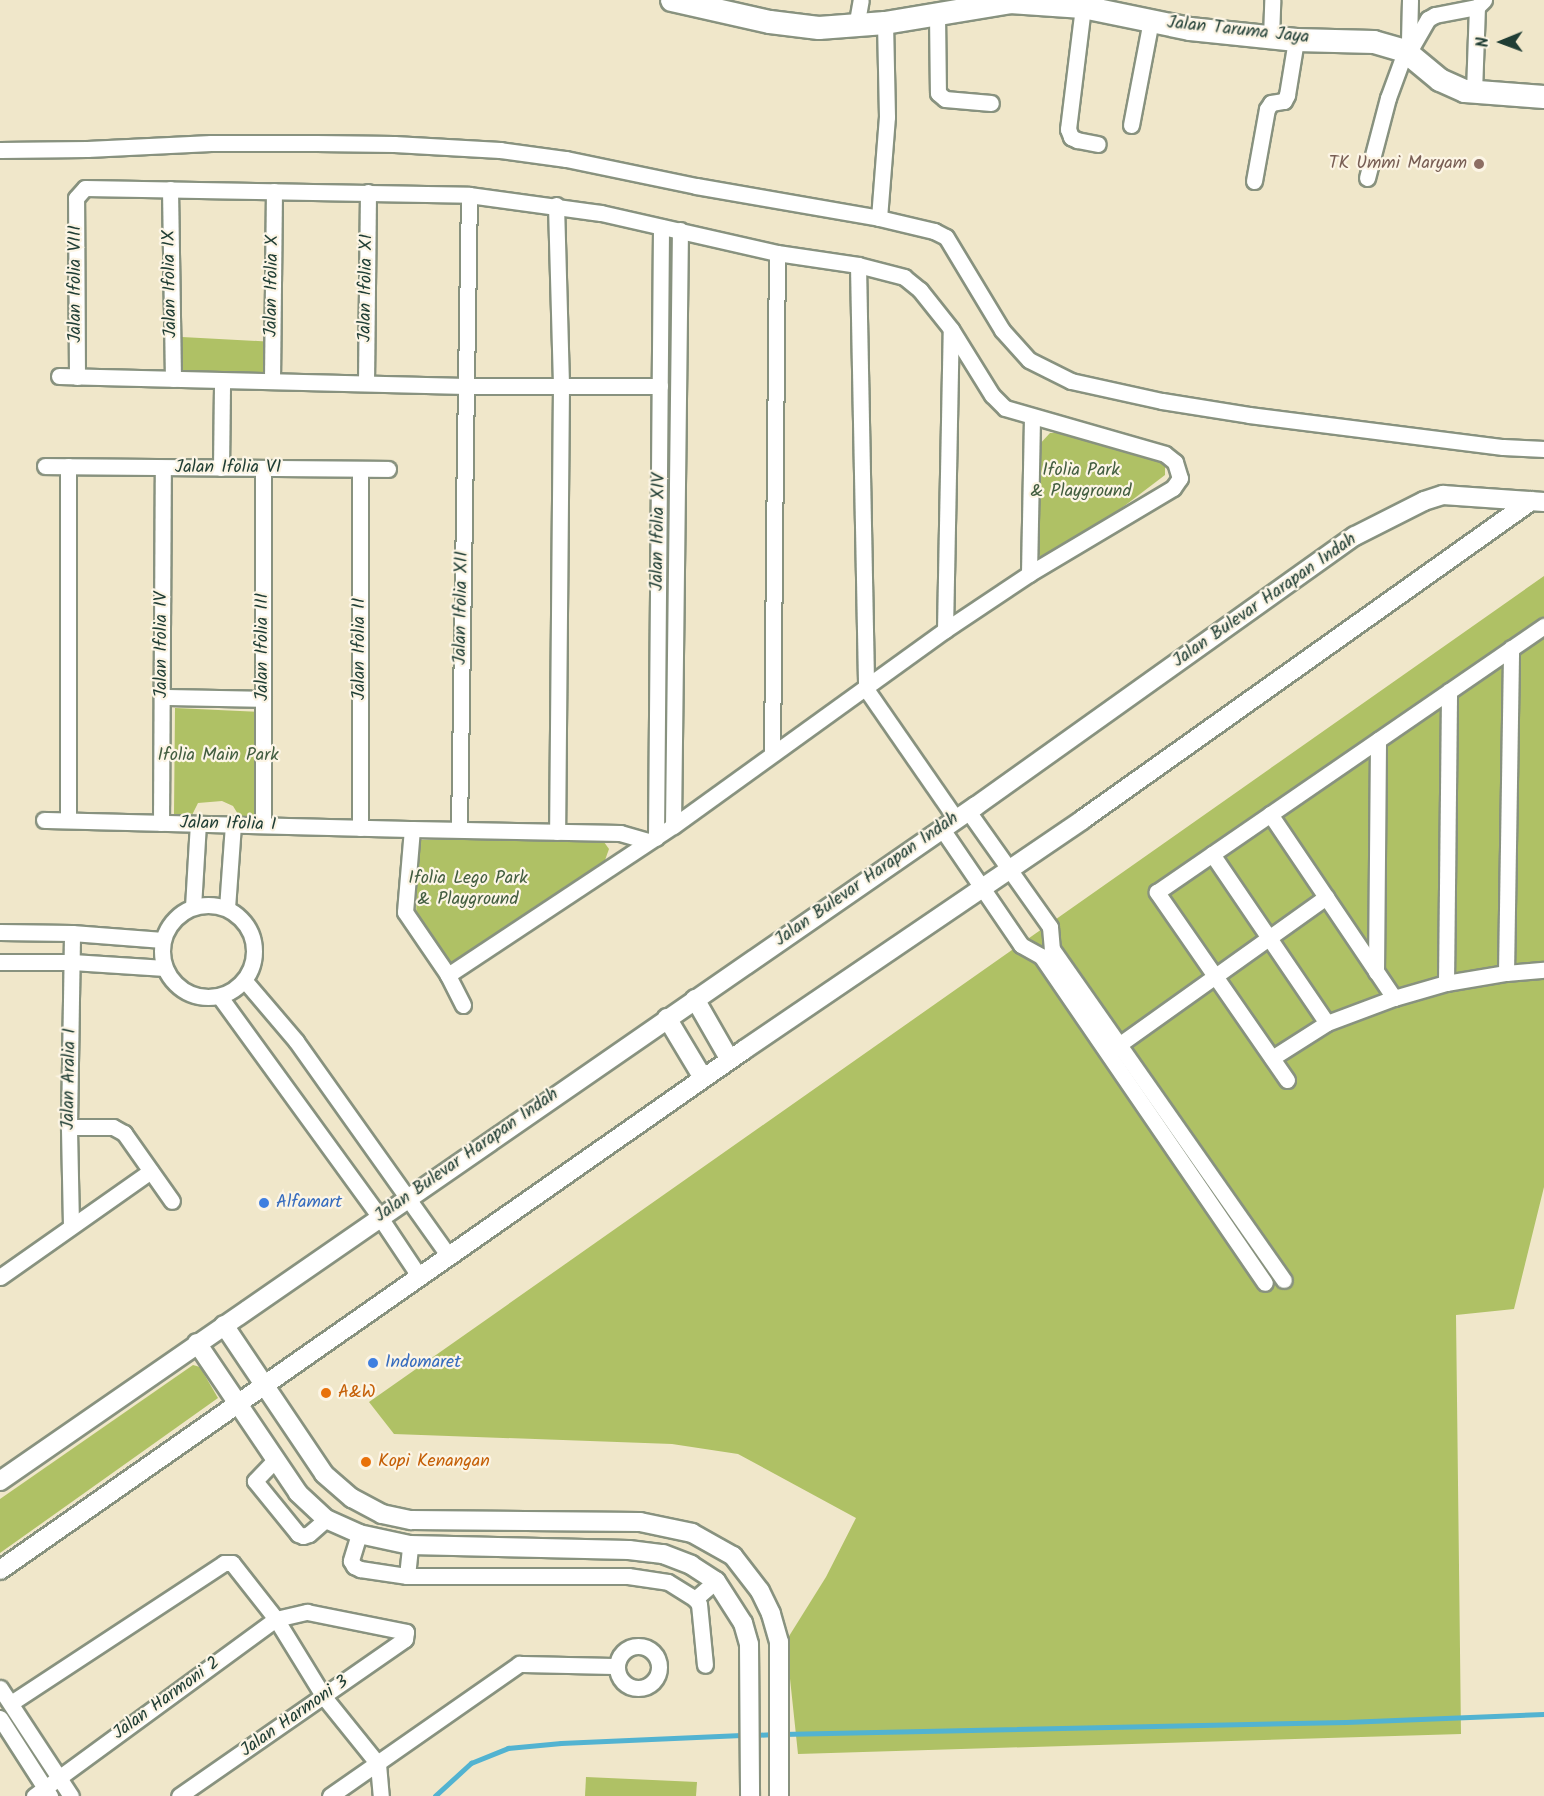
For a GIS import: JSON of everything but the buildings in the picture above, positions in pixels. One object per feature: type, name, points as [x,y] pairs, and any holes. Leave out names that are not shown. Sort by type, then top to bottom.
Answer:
[{"type":"main road","name":"Jalan Taruma Jaya","points":[[672,0],[770,22],[819,28],[856,27],[1010,2],[1083,8],[1117,6],[1151,20],[1190,29],[1296,40],[1374,42],[1406,52],[1452,87],[1474,92],[1544,97]]},
{"type":"street","points":[[856,27],[861,0]]},
{"type":"street","points":[[1271,38],[1272,0]]},
{"type":"street","points":[[1367,178],[1388,98],[1409,41],[1410,0]]},
{"type":"street","points":[[1406,52],[1428,19],[1480,3],[1474,92]]},
{"type":"street","points":[[1083,8],[1068,129],[1071,137],[1098,144]]},
{"type":"street","points":[[937,14],[938,93],[945,99],[991,103]]},
{"type":"street","points":[[1131,125],[1151,20]]},
{"type":"street","points":[[879,218],[887,117],[885,23]]},
{"type":"street","points":[[1254,181],[1267,109],[1271,103],[1284,100],[1287,95],[1296,40]]},
{"type":"street","points":[[0,150],[87,149],[211,143],[394,144],[500,150],[566,159],[696,186],[879,218],[934,231],[946,237],[1002,330],[1029,360],[1071,381],[1162,401],[1249,415],[1503,447],[1544,448]]},
{"type":"street","name":"Jalan Ifolia VIII","points":[[77,377],[76,198],[79,191],[85,188],[170,189]]},
{"type":"street","points":[[170,189],[469,195],[555,205],[680,230],[777,253],[858,265],[904,277],[913,283],[951,329],[992,395],[1005,408],[1165,454],[1175,462],[1180,478],[1173,488],[1029,574],[945,630],[673,826],[448,975]]},
{"type":"street","name":"Jalan Ifolia IX","points":[[170,189],[173,379]]},
{"type":"street","name":"Jalan Ifolia X","points":[[272,380],[274,191]]},
{"type":"street","name":"Jalan Ifolia XI","points":[[366,383],[368,192]]},
{"type":"street","name":"Jalan Ifolia XII","points":[[459,829],[469,195]]},
{"type":"street","points":[[555,205],[561,386],[557,832]]},
{"type":"street","name":"Jalan Ifolia XIV","points":[[652,839],[661,227]]},
{"type":"street","name":"Jalan Ifolia XIV","points":[[673,826],[680,230]]},
{"type":"street","points":[[772,754],[777,253]]},
{"type":"street","points":[[858,265],[866,689],[955,820],[983,888],[1022,945],[1047,952],[1113,1048],[1265,1282]]},
{"type":"street","points":[[945,630],[951,329]]},
{"type":"street","points":[[59,376],[222,382],[272,380],[466,386],[660,386]]},
{"type":"street","points":[[221,468],[222,382]]},
{"type":"street","points":[[1029,574],[1032,417]]},
{"type":"street","name":"Jalan Ifolia VI","points":[[45,466],[388,469]]},
{"type":"street","points":[[68,466],[68,820]]},
{"type":"street","name":"Jalan Ifolia IV","points":[[161,823],[163,468]]},
{"type":"street","name":"Jalan Ifolia III","points":[[263,468],[263,825]]},
{"type":"street","name":"Jalan Ifolia II","points":[[360,469],[360,828]]},
{"type":"street","name":"Jalan Bulevar Harapan Indah","points":[[0,1481],[407,1197],[955,820],[1354,536],[1424,501],[1443,495],[1537,502]]},
{"type":"street","name":"Jalan Bulevar Harapan Indah","points":[[0,1570],[448,1255],[703,1078],[1010,870],[1537,502]]},
{"type":"street","points":[[1287,1080],[1157,892],[1544,626]]},
{"type":"street","points":[[1506,973],[1511,648]]},
{"type":"street","points":[[1446,983],[1449,691]]},
{"type":"street","points":[[162,697],[263,699]]},
{"type":"street","points":[[1376,972],[1378,740]]},
{"type":"street","points":[[1270,814],[1394,998]]},
{"type":"street","name":"Jalan Ifolia I","points":[[44,820],[620,833],[652,839]]},
{"type":"street","points":[[955,820],[1010,870],[1050,927],[1047,952]]},
{"type":"street","points":[[193,907],[198,824]]},
{"type":"street","points":[[227,908],[233,825]]},
{"type":"street","points":[[412,829],[405,912],[448,975],[464,1005]]},
{"type":"street","points":[[1212,854],[1327,1023]]},
{"type":"street","points":[[1113,1048],[1326,897]]},
{"type":"street","points":[[210,904],[227,908],[241,917],[253,940],[255,948],[253,966],[245,981],[234,991],[220,997],[204,998],[188,993],[174,983],[165,968],[162,954],[163,940],[169,926],[179,914],[193,907],[210,904]]},
{"type":"street","points":[[0,932],[72,933],[163,940]]},
{"type":"street","name":"Jalan Aralia I","points":[[71,1225],[69,1128],[72,933]]},
{"type":"street","points":[[0,962],[72,962],[165,968]]},
{"type":"street","points":[[1272,1058],[1327,1023],[1394,998],[1446,983],[1506,973],[1544,970]]},
{"type":"street","points":[[245,981],[296,1041],[448,1255]]},
{"type":"street","points":[[220,997],[380,1216],[419,1276]]},
{"type":"street","points":[[695,999],[730,1060]]},
{"type":"street","points":[[667,1018],[703,1078]]},
{"type":"street","points":[[1113,1048],[1284,1280]]},
{"type":"street","points":[[69,1128],[113,1127],[124,1133],[172,1201]]},
{"type":"street","points":[[0,1276],[151,1171]]},
{"type":"street","points":[[224,1325],[324,1474],[352,1498],[382,1514],[411,1520],[640,1522],[692,1533],[733,1556],[760,1591],[771,1614],[779,1642],[781,1706],[779,1796]]},
{"type":"street","points":[[197,1343],[298,1493],[326,1519],[359,1534],[410,1545],[628,1550],[663,1554],[691,1565],[716,1581],[743,1623],[749,1644],[750,1796]]},
{"type":"street","points":[[275,1460],[255,1482],[298,1534],[303,1536],[309,1534],[326,1519]]},
{"type":"street","points":[[359,1534],[351,1561],[354,1566],[407,1576],[628,1576],[668,1582],[695,1599],[702,1615],[705,1665]]},
{"type":"street","points":[[407,1576],[410,1545]]},
{"type":"street","points":[[628,1550],[628,1576]]},
{"type":"street","points":[[10,1703],[225,1562],[235,1565],[276,1619],[324,1697],[378,1764],[381,1796]]},
{"type":"street","points":[[695,1599],[716,1581]]},
{"type":"street","name":"Jalan Harmoni 3","points":[[179,1796],[324,1697],[405,1639],[407,1634],[404,1630],[307,1612],[276,1619]]},
{"type":"street","name":"Jalan Harmoni 2","points":[[43,1793],[58,1779],[276,1619]]},
{"type":"street","points":[[330,1796],[519,1664],[617,1666]]},
{"type":"street","points":[[0,1688],[71,1796]]},
{"type":"street","points":[[0,1718],[43,1793]]},
{"type":"green space","points":[[182,337],[266,341],[264,377],[180,373]]},
{"type":"green space","name":"Ifolia Park & Playground","points":[[1050,433],[1062,433],[1151,457],[1165,465],[1165,475],[1123,507],[1049,557],[1040,556],[1036,548],[1038,446]]},
{"type":"green space","points":[[1544,576],[1544,1187],[1514,1309],[1456,1315],[1461,1734],[798,1754],[786,1641],[826,1577],[856,1518],[738,1454],[672,1444],[394,1434],[369,1402]]},
{"type":"green space","name":"Ifolia Main Park","points":[[175,708],[261,712],[261,819],[241,819],[233,806],[222,801],[198,803],[192,815],[174,814]]},
{"type":"green space","name":"Ifolia Lego Park & Playground","points":[[538,838],[604,842],[609,849],[604,863],[448,966],[416,918],[418,840]]},
{"type":"green space","points":[[193,1365],[200,1367],[218,1398],[0,1553],[0,1499]]},
{"type":"green space","points":[[586,1777],[697,1782],[696,1796],[585,1796]]},
{"type":"waterway","points":[[782,1734],[1346,1722],[1544,1714]]},
{"type":"waterway","points":[[755,1735],[774,1734]]},
{"type":"waterway","points":[[435,1796],[471,1763],[508,1748],[561,1743],[747,1735]]},
{"type":"place","name":"TK Ummi Maryam","points":[[1479,164]]},
{"type":"place","name":"Alfamart","points":[[264,1203]]},
{"type":"place","name":"Indomaret","points":[[373,1363]]},
{"type":"place","name":"A&W","points":[[326,1393]]},
{"type":"place","name":"Kopi Kenangan","points":[[366,1462]]}]
